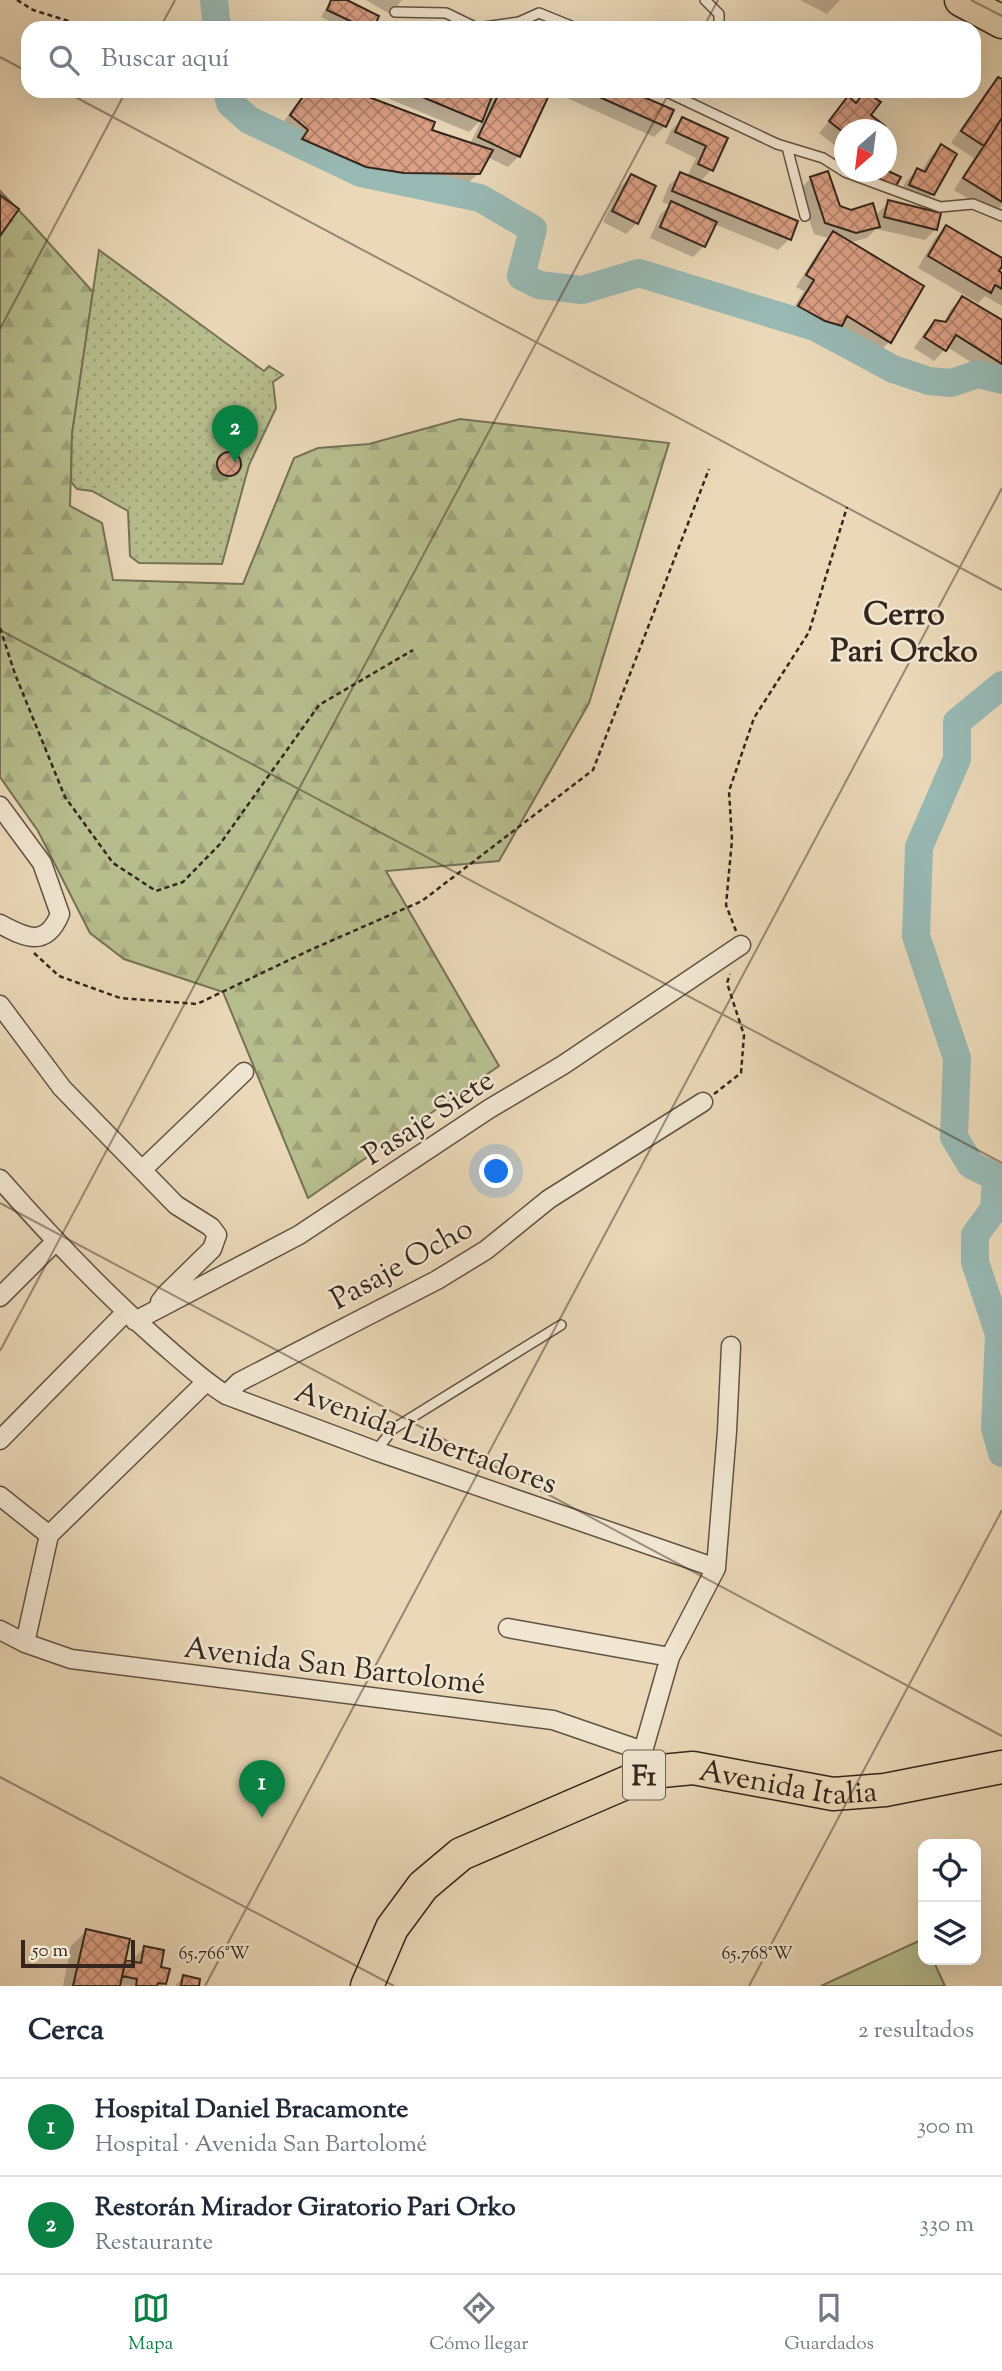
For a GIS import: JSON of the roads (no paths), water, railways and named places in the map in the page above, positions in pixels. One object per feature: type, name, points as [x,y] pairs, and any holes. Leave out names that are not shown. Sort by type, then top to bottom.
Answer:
[{"type":"highway","points":[[961,0],[1002,22]]},
{"type":"highway","name":"Avenida Italia","points":[[367,1986],[392,1928],[424,1886],[461,1854],[647,1761],[833,1794],[885,1790],[1002,1767]]},
{"type":"street","points":[[0,806],[42,863],[60,914],[55,927],[42,937],[22,937],[4,926]]},
{"type":"street","name":"Pasaje Siete","points":[[0,1440],[131,1316],[156,1308],[299,1236],[489,1109],[563,1065],[741,944]]},
{"type":"street","points":[[0,1005],[62,1088],[176,1205],[212,1227],[217,1235],[212,1249],[166,1294],[156,1308]]},
{"type":"street","points":[[143,1169],[244,1072]]},
{"type":"street","name":"Pasaje Ocho","points":[[226,1395],[239,1382],[437,1280],[486,1250],[549,1199],[703,1102]]},
{"type":"street","name":"Avenida Libertadores","points":[[0,1179],[56,1241],[131,1316],[206,1382],[226,1395],[376,1451],[716,1568]]},
{"type":"street","points":[[0,1297],[56,1241]]},
{"type":"street","points":[[647,1761],[670,1657],[716,1568],[731,1346]]},
{"type":"street","points":[[25,1643],[49,1535],[206,1382]]},
{"type":"street","points":[[0,1496],[49,1535]]},
{"type":"street","points":[[508,1628],[670,1657]]},
{"type":"street","name":"Avenida San Bartolomé","points":[[0,1630],[25,1643],[71,1659],[552,1720],[647,1761]]},
{"type":"lane","points":[[705,0],[719,15],[719,21]]},
{"type":"lane","points":[[395,12],[446,13],[464,21]]},
{"type":"lane","points":[[521,21],[539,13],[559,21]]},
{"type":"lane","points":[[680,98],[787,147],[823,158],[845,172],[940,206],[973,204],[1002,216]]},
{"type":"lane","points":[[787,147],[805,216]]},
{"type":"lane","points":[[376,1451],[393,1429],[561,1325]]},
{"type":"waterway","points":[[214,0],[216,21]]},
{"type":"waterway","points":[[229,98],[230,103],[249,120],[361,173],[480,198],[533,229],[521,276],[539,285],[582,290],[639,273],[815,327],[893,369],[929,381],[951,383],[978,374],[1002,380]]},
{"type":"waterway","points":[[1002,685],[957,722],[957,759],[919,847],[916,936],[957,1058],[954,1137],[971,1165],[996,1177],[994,1209],[975,1235],[975,1262],[999,1334],[995,1428],[1002,1453]]},
{"type":"place","name":"Restorán Mirador Giratorio Pari Orko","points":[[235,463]]},
{"type":"place","name":"Hospital Daniel Bracamonte","points":[[262,1818]]},
{"type":"district","name":"Cerro Pari Orcko","points":[[904,632]]}]
